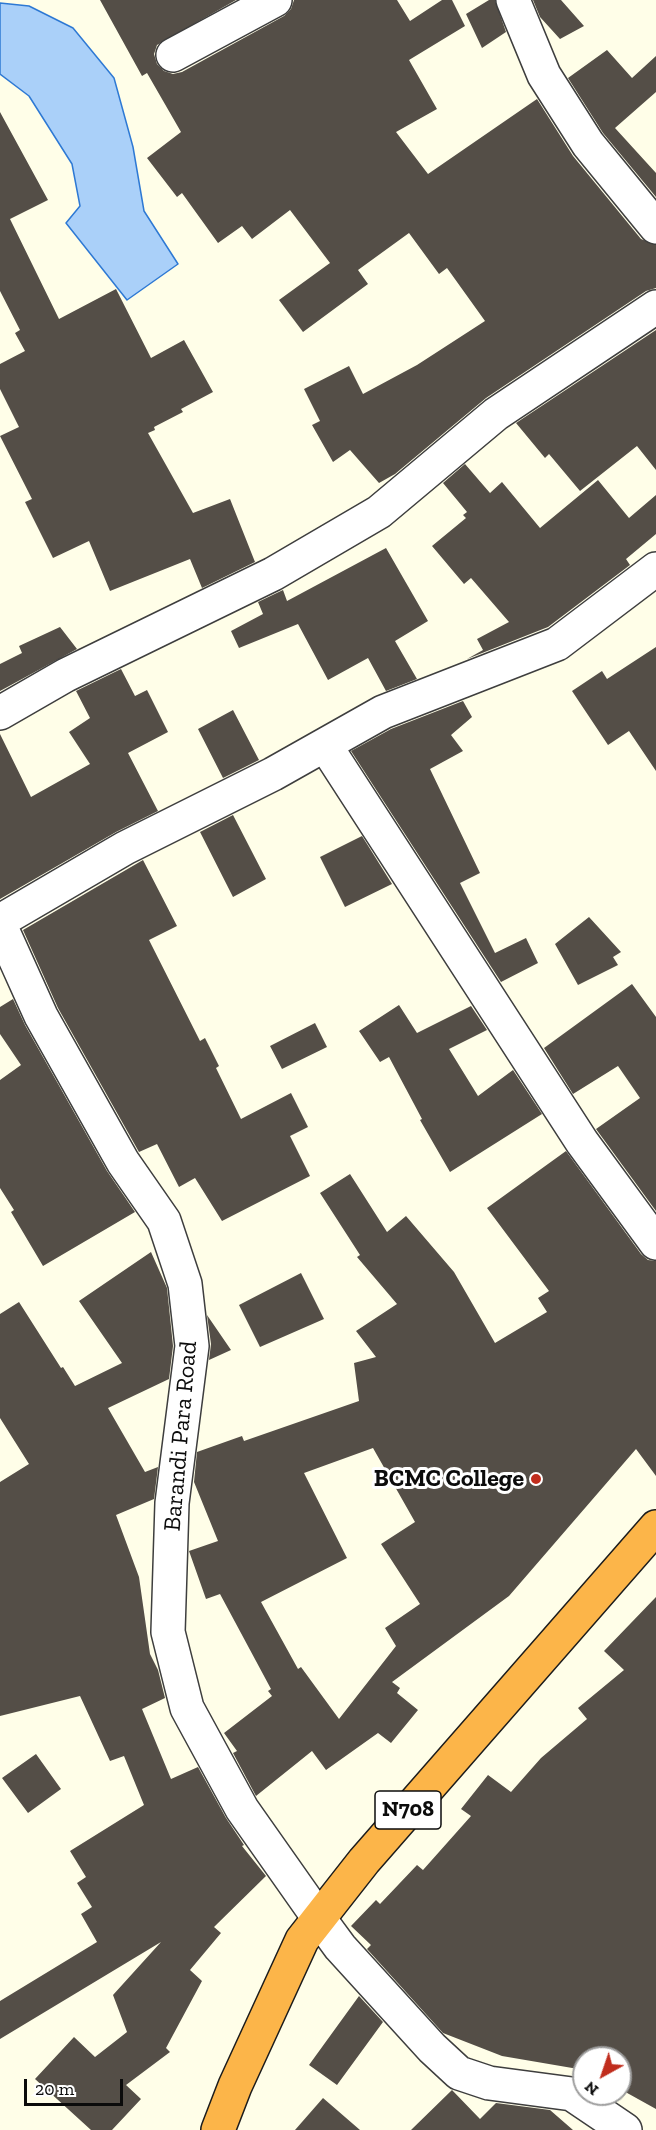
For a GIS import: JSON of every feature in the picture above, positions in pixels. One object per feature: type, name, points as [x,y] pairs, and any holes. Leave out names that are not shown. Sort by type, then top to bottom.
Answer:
[{"type":"highway","name":"N708","points":[[218,2130],[235,2086],[302,1940],[318,1917],[364,1861],[656,1527]]},
{"type":"street","points":[[173,55],[275,0]]},
{"type":"street","points":[[513,0],[543,75],[588,144],[656,227]]},
{"type":"street","points":[[0,714],[66,675],[273,574],[379,512],[496,414],[656,307]]},
{"type":"street","points":[[0,923],[124,848],[273,774],[383,712],[557,644],[656,569]]},
{"type":"street","points":[[325,745],[582,1142],[656,1244]]},
{"type":"street","name":"Barandi Para Road","points":[[0,923],[47,1026],[123,1162],[164,1221],[185,1284],[192,1346],[172,1503],[168,1632],[187,1708],[242,1809],[340,1947],[459,2073],[489,2083],[572,2094],[625,2130]]},
{"type":"water","points":[[0,3],[29,6],[73,28],[114,78],[133,147],[144,211],[178,264],[127,300],[66,223],[80,206],[72,164],[29,96],[0,74]]},
{"type":"building","points":[[100,0],[236,0],[157,45],[154,54],[157,64],[164,71],[173,74],[182,72],[284,16],[291,9],[294,0],[397,0],[410,21],[442,0],[452,0],[465,26],[409,60],[437,109],[396,132],[428,174],[537,99],[573,156],[641,239],[656,245],[656,288],[646,291],[486,398],[395,474],[379,483],[350,450],[333,462],[312,425],[320,421],[304,389],[349,366],[363,394],[417,365],[485,321],[447,268],[439,274],[409,233],[358,270],[368,284],[303,332],[279,300],[330,263],[290,210],[252,239],[242,226],[218,243],[182,193],[177,197],[147,158],[181,132],[147,73],[142,76]]},
{"type":"building","points":[[489,0],[495,0],[506,32],[482,48],[466,14]]},
{"type":"building","points":[[533,0],[561,0],[584,26],[560,39],[540,17]]},
{"type":"building","points":[[607,50],[632,78],[656,56],[656,92],[615,128],[656,173],[656,197],[603,133],[568,78]]},
{"type":"building","points":[[0,112],[48,200],[10,219],[59,319],[116,289],[151,358],[184,340],[213,392],[181,409],[183,412],[154,427],[155,430],[148,433],[193,513],[230,499],[255,562],[202,588],[190,559],[110,591],[89,541],[53,558],[25,502],[32,499],[0,436],[19,427],[0,389],[0,364],[25,351],[15,333],[20,330],[0,291]]},
{"type":"building","points":[[656,330],[656,470],[637,446],[580,491],[549,454],[545,458],[516,423]]},
{"type":"building","points":[[465,464],[490,493],[502,482],[540,528],[598,480],[629,518],[656,495],[656,534],[626,559],[630,565],[548,627],[467,659],[483,650],[477,639],[509,622],[471,578],[464,584],[432,546],[466,518],[463,515],[467,512],[443,483]]},
{"type":"building","points":[[386,548],[428,621],[395,641],[417,679],[386,691],[368,658],[328,680],[298,624],[239,648],[231,631],[263,614],[258,602],[283,590],[287,601]]},
{"type":"building","points":[[60,627],[77,649],[0,691],[0,664],[22,653],[19,646]]},
{"type":"building","points":[[656,647],[656,771],[629,731],[608,745],[572,691],[602,671],[607,679]]},
{"type":"building","points":[[121,669],[135,696],[147,690],[168,732],[128,753],[158,811],[116,832],[0,899],[0,734],[31,797],[90,764],[69,732],[90,718],[76,691]]},
{"type":"building","points":[[463,701],[472,717],[451,735],[463,751],[430,769],[480,873],[460,883],[495,953],[526,938],[538,963],[501,982],[351,751],[391,729]]},
{"type":"building","points":[[233,710],[259,760],[223,778],[198,729]]},
{"type":"building","points":[[233,815],[266,879],[233,897],[200,832]]},
{"type":"building","points":[[362,836],[392,884],[345,907],[320,857]]},
{"type":"building","points":[[143,860],[177,926],[149,940],[200,1041],[205,1038],[219,1066],[216,1068],[241,1119],[291,1093],[308,1127],[290,1136],[310,1176],[222,1221],[195,1178],[179,1187],[157,1144],[139,1152],[58,1008],[23,930]]},
{"type":"building","points":[[589,917],[621,952],[613,957],[618,965],[578,985],[555,944]]},
{"type":"building","points":[[632,984],[656,1017],[656,1211],[596,1129],[640,1098],[618,1066],[573,1094],[544,1048]]},
{"type":"building","points":[[13,999],[25,1025],[107,1171],[135,1212],[43,1266],[11,1212],[14,1210],[0,1188],[0,1080],[21,1065],[0,1034],[0,1007]]},
{"type":"building","points":[[399,1005],[417,1033],[471,1006],[487,1030],[449,1049],[478,1096],[513,1070],[542,1114],[450,1172],[420,1120],[422,1119],[389,1057],[380,1062],[359,1031]]},
{"type":"building","points":[[315,1023],[327,1047],[282,1069],[270,1046]]},
{"type":"building","points":[[566,1151],[641,1254],[648,1260],[656,1261],[656,1476],[636,1449],[509,1596],[392,1682],[400,1688],[397,1693],[418,1710],[391,1743],[378,1733],[326,1770],[312,1751],[256,1796],[233,1753],[237,1751],[224,1733],[272,1696],[268,1691],[271,1689],[220,1594],[206,1599],[189,1551],[218,1541],[194,1482],[197,1452],[242,1436],[244,1441],[359,1401],[354,1363],[376,1357],[356,1331],[397,1304],[357,1257],[360,1255],[320,1193],[350,1174],[387,1232],[406,1216],[454,1272],[495,1343],[547,1312],[538,1298],[549,1291],[487,1208]],"holes":[[[373,1448],[415,1522],[381,1544],[420,1604],[385,1628],[396,1646],[339,1719],[301,1667],[298,1669],[261,1602],[347,1558],[304,1473]]]},
{"type":"building","points":[[151,1252],[167,1288],[173,1346],[169,1379],[108,1408],[145,1472],[158,1467],[154,1499],[116,1515],[139,1577],[150,1654],[158,1670],[165,1698],[142,1709],[171,1779],[198,1767],[244,1845],[242,1846],[266,1876],[214,1927],[221,1933],[190,1970],[202,1981],[166,2048],[170,2052],[126,2085],[141,2099],[112,2130],[91,2130],[35,2079],[74,2037],[95,2057],[127,2032],[113,1995],[161,1942],[0,2039],[0,2001],[97,1942],[81,1914],[92,1907],[77,1883],[86,1877],[70,1851],[144,1805],[124,1756],[110,1761],[80,1696],[0,1716],[0,1482],[29,1464],[0,1418],[0,1314],[19,1302],[75,1386],[122,1363],[79,1301]]},
{"type":"building","points":[[301,1273],[324,1319],[260,1347],[239,1305]]},
{"type":"building","points":[[207,1315],[231,1350],[209,1360],[211,1344]]},
{"type":"building","points":[[656,1597],[656,2109],[632,2096],[632,2046],[572,2046],[572,2068],[502,2056],[443,2033],[367,1949],[371,1945],[351,1926],[376,1900],[380,1904],[417,1865],[423,1870],[471,1816],[461,1809],[488,1775],[511,1792],[541,1758],[587,1719],[578,1708],[624,1670],[604,1651]]},
{"type":"building","points":[[36,1754],[61,1789],[28,1813],[2,1778]]},
{"type":"building","points":[[359,1996],[383,2022],[337,2085],[309,2065]]},
{"type":"building","points":[[452,2090],[480,2119],[496,2103],[550,2110],[573,2130],[411,2130]]},
{"type":"building","points":[[323,2098],[360,2130],[295,2130]]},
{"type":"place","name":"BCMC College","points":[[536,1479]]}]
